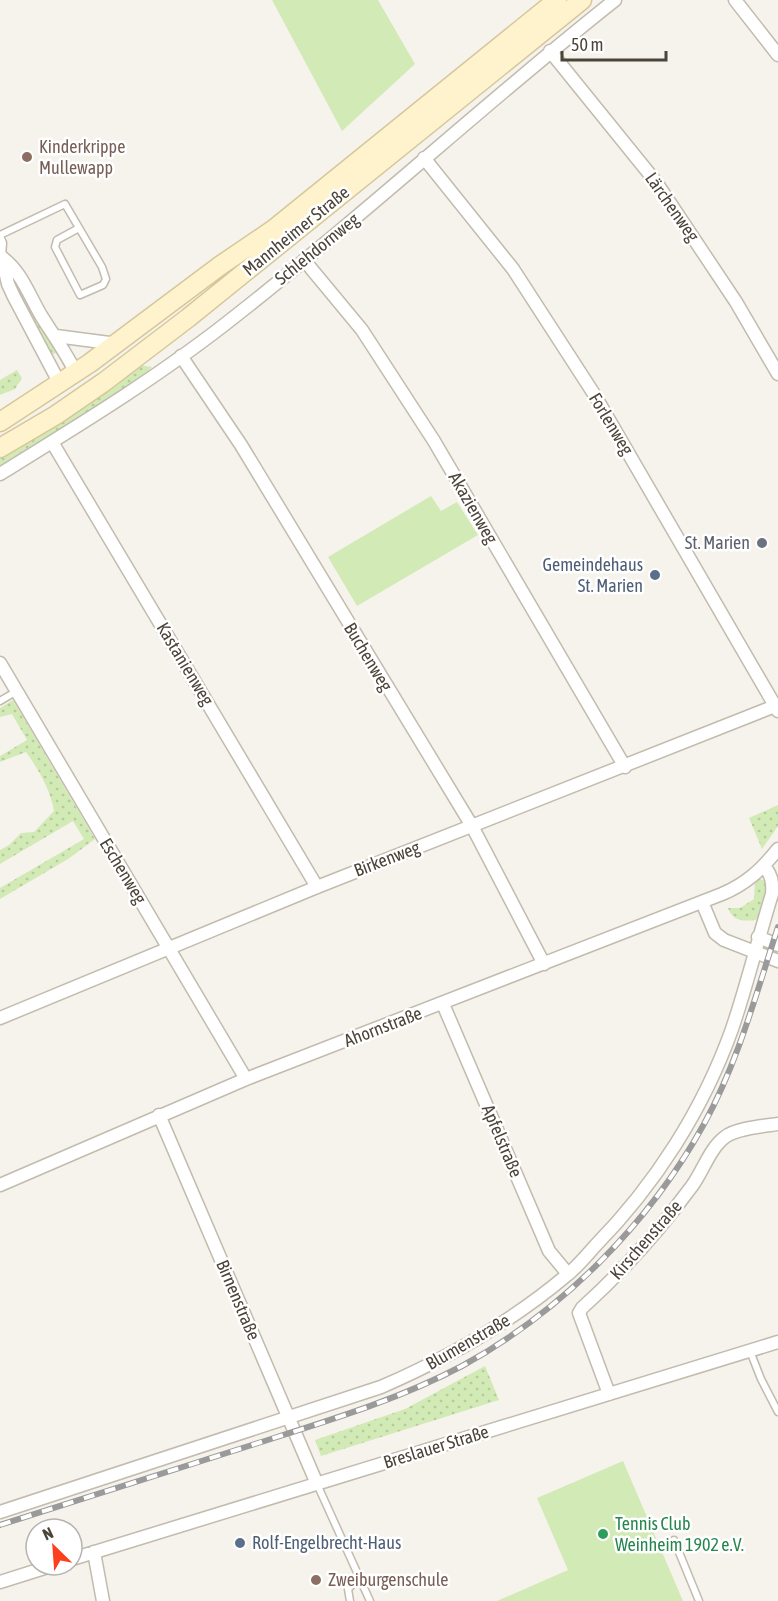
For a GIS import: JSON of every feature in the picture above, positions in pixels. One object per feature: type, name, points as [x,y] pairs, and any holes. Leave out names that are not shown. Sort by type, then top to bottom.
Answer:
[{"type":"main road","name":"Mannheimer Straße","points":[[0,422],[76,373],[221,265],[274,229],[557,0]]},
{"type":"main road","name":"Mannheimer Straße","points":[[0,448],[80,398],[188,318],[582,0]]},
{"type":"main road","points":[[76,373],[80,398]]},
{"type":"main road","points":[[60,384],[80,398]]},
{"type":"street","name":"Schlehdornweg","points":[[0,474],[150,379],[237,315],[378,200],[550,51],[615,0]]},
{"type":"street","points":[[735,0],[778,55]]},
{"type":"street","name":"Lärchenweg","points":[[550,51],[656,182],[736,302],[778,374]]},
{"type":"street","name":"Forlenweg","points":[[424,158],[513,269],[594,394],[777,709]]},
{"type":"street","points":[[1,257],[21,277],[76,373]]},
{"type":"street","points":[[1,257],[14,297],[60,384]]},
{"type":"street","name":"Akazienweg","points":[[304,260],[362,330],[434,441],[625,767]]},
{"type":"street","points":[[56,336],[117,344]]},
{"type":"street","name":"Buchenweg","points":[[181,356],[241,445],[472,826],[544,964]]},
{"type":"street","name":"Kastanienweg","points":[[52,441],[317,887]]},
{"type":"street","name":"Eschenweg","points":[[0,663],[246,1079]]},
{"type":"street","name":"Birkenweg","points":[[0,1018],[317,887],[777,709]]},
{"type":"street","name":"Ahornstraße","points":[[0,1185],[246,1079],[737,888],[764,867],[778,849]]},
{"type":"street","name":"Blumenstraße","points":[[0,1512],[381,1387],[429,1366],[470,1344],[517,1314],[568,1274],[620,1220],[673,1149],[705,1092],[731,1030],[773,886],[770,874],[764,867]]},
{"type":"street","points":[[702,902],[716,933],[723,940],[778,961]]},
{"type":"street","points":[[758,937],[778,945]]},
{"type":"street","name":"Apfelstraße","points":[[442,1004],[549,1251],[568,1274]]},
{"type":"street","name":"Birnenstraße","points":[[159,1115],[317,1484]]},
{"type":"street","name":"Kirschenstraße","points":[[609,1394],[579,1313],[582,1308],[643,1249],[693,1185],[718,1144],[726,1136],[735,1132],[778,1124]]},
{"type":"street","name":"Breslauer Straße","points":[[84,1555],[778,1342]]},
{"type":"street","points":[[94,1552],[103,1601]]},
{"type":"street","points":[[0,1582],[24,1574]]},
{"type":"lane","points":[[1,257],[3,243],[0,236],[65,204],[102,267],[106,279],[103,285],[80,295],[55,247],[57,240],[79,228]]},
{"type":"lane","points":[[0,701],[17,691]]},
{"type":"lane","points":[[750,1351],[778,1412]]},
{"type":"lane","points":[[317,1484],[370,1601]]},
{"type":"lane","points":[[674,1540],[699,1601]]},
{"type":"lane","points":[[350,1601],[348,1588],[360,1577]]},
{"type":"green space","points":[[272,0],[378,0],[415,64],[342,131]]},
{"type":"green space","points":[[12,273],[60,351],[52,355],[10,276]]},
{"type":"green space","points":[[140,365],[152,367],[142,378],[0,466],[0,457],[89,402]]},
{"type":"green space","points":[[17,370],[22,378],[15,389],[0,395],[0,380]]},
{"type":"green space","points":[[431,496],[441,511],[457,502],[478,535],[357,606],[328,557]]},
{"type":"green space","points":[[13,700],[95,839],[68,859],[0,899],[0,888],[84,839],[73,821],[0,864],[0,850],[21,833],[34,832],[54,811],[43,780],[26,752],[0,762],[0,756],[27,740],[12,714],[0,717],[0,708]]},
{"type":"green space","points":[[778,805],[778,826],[762,849],[749,818]]},
{"type":"green space","points":[[760,879],[768,882],[769,885],[759,919],[745,921],[733,916],[728,908],[740,908],[754,899],[755,881]]},
{"type":"green space","points":[[485,1366],[499,1400],[321,1456],[315,1440],[405,1409]]},
{"type":"green space","name":"Tennis Club Weinheim 1902 e.V.","points":[[623,1461],[683,1601],[497,1601],[568,1570],[537,1498]]},
{"type":"railway","points":[[0,1525],[387,1400],[462,1366],[499,1344],[534,1319],[568,1292],[630,1230],[682,1161],[704,1124],[727,1076],[778,927]]},
{"type":"place","name":"Kinderkrippe Mullewapp","points":[[27,157]]},
{"type":"place","name":"St. Marien","points":[[762,543]]},
{"type":"place","name":"Gemeindehaus St. Marien","points":[[655,575]]},
{"type":"place","name":"Tennis Club Weinheim 1902 e.V.","points":[[603,1534]]},
{"type":"place","name":"Rolf-Engelbrecht-Haus","points":[[240,1543]]},
{"type":"place","name":"Zweiburgenschule","points":[[316,1580]]}]
